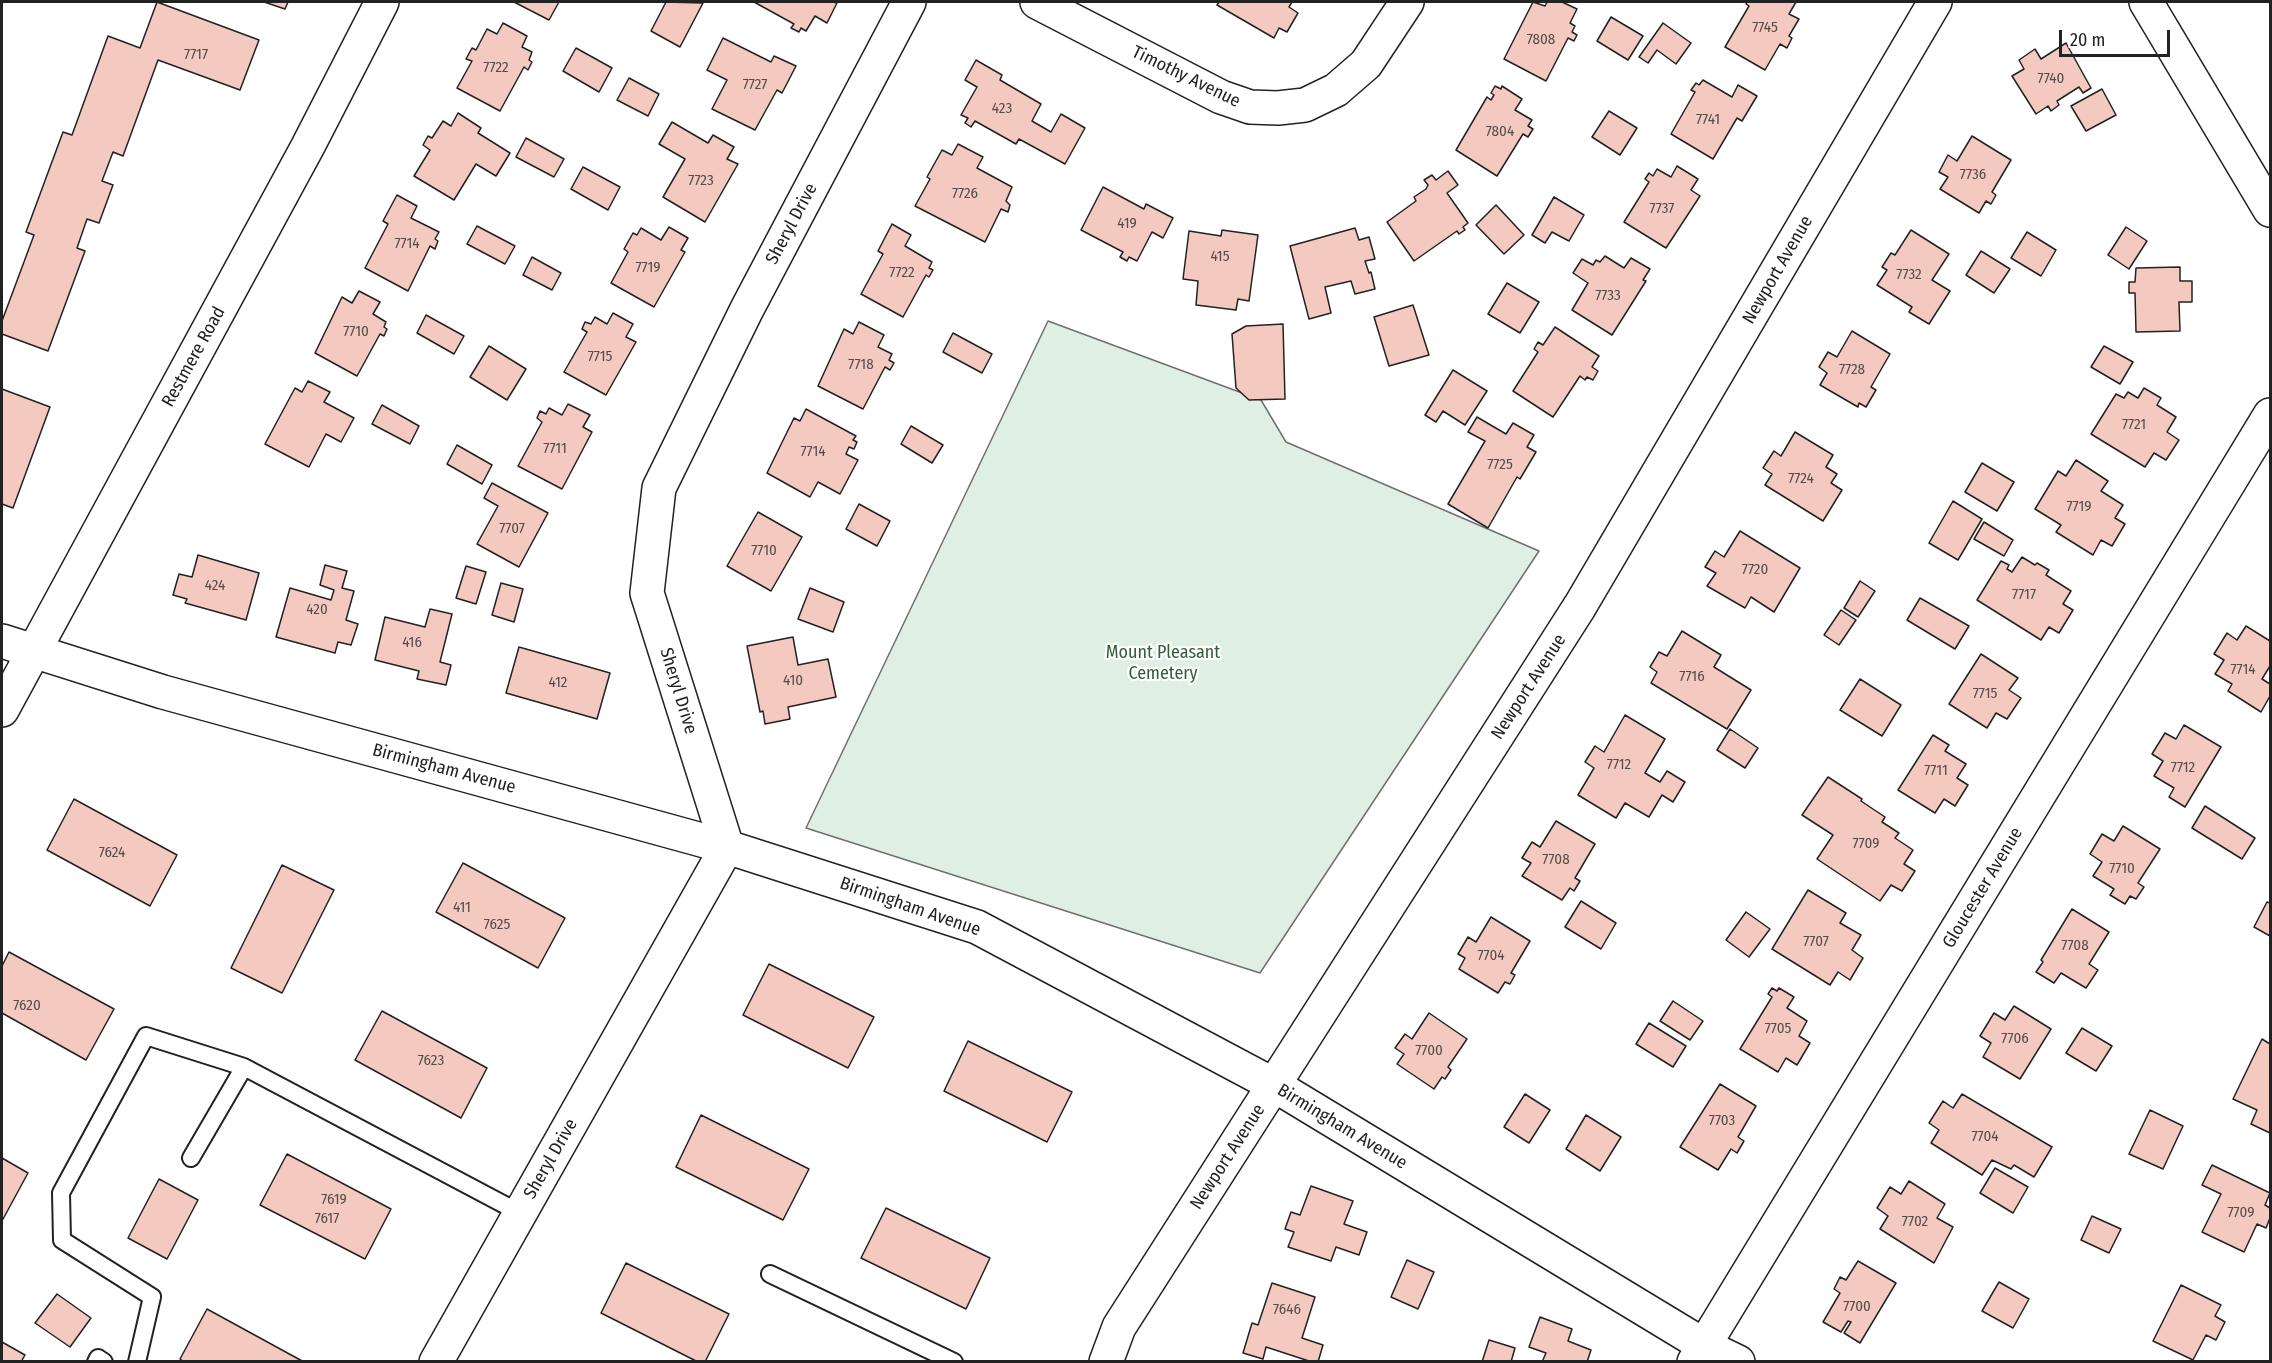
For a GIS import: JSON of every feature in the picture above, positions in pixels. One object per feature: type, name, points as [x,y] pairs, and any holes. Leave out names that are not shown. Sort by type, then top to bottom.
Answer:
[{"type":"street","name":"Restmere Road","points":[[2,710],[308,146],[382,2]]},
{"type":"street","name":"Sheryl Drive","points":[[436,1362],[727,847],[647,593],[659,488],[747,309],[909,2]]},
{"type":"street","name":"Timothy Avenue","points":[[1037,2],[1221,97],[1250,107],[1278,108],[1305,105],[1336,90],[1366,64],[1407,2]]},
{"type":"street","name":"Newport Avenue","points":[[1106,1362],[1119,1327],[1580,606],[1935,2]]},
{"type":"street","points":[[2146,2],[2271,210]]},
{"type":"street","name":"Gloucester Avenue","points":[[1700,1354],[2271,415]]},
{"type":"street","name":"Birmingham Avenue","points":[[2,641],[174,696],[727,847],[976,927],[1274,1085],[1700,1354],[1738,1362]]},
{"type":"lane","points":[[137,1362],[152,1297],[62,1240],[61,1193],[146,1036],[244,1067],[520,1213]]},
{"type":"lane","points":[[191,1158],[244,1067]]},
{"type":"lane","points":[[770,1274],[954,1362]]},
{"type":"lane","points":[[96,1362],[99,1358],[104,1362]]},
{"type":"green space","name":"Mount Pleasant Cemetery","points":[[1048,321],[1261,400],[1286,442],[1539,551],[1260,973],[806,828]]},
{"type":"building","points":[[157,2],[259,40],[240,90],[158,60],[123,156],[113,152],[102,181],[113,185],[99,223],[87,219],[77,248],[85,251],[48,351],[2,334],[2,321],[34,235],[26,232],[63,132],[72,135],[108,36],[140,48]]},
{"type":"building","points":[[264,2],[288,2],[285,9]]},
{"type":"building","points":[[514,2],[559,2],[549,20]]},
{"type":"building","points":[[666,2],[703,3],[680,47],[651,31]]},
{"type":"building","points":[[754,2],[837,3],[827,23],[815,16],[806,31],[801,28],[799,32],[791,28],[794,24]]},
{"type":"building","points":[[1219,2],[1292,2],[1289,7],[1298,13],[1287,32],[1279,28],[1274,38],[1217,5]]},
{"type":"building","points":[[1533,2],[1545,6],[1547,2],[1562,2],[1577,9],[1570,23],[1575,26],[1572,32],[1577,35],[1574,41],[1568,38],[1546,81],[1504,59]]},
{"type":"building","points":[[1747,2],[1796,2],[1789,14],[1799,19],[1789,36],[1792,38],[1787,48],[1780,44],[1765,70],[1725,47],[1749,6]]},
{"type":"building","points":[[1611,17],[1643,36],[1628,60],[1597,41]]},
{"type":"building","points":[[503,23],[527,36],[522,47],[532,52],[529,60],[532,62],[528,70],[524,67],[500,111],[457,88],[472,61],[466,59],[472,48],[476,50],[487,29],[497,34]]},
{"type":"building","points":[[1663,23],[1691,43],[1676,64],[1657,50],[1648,63],[1639,57]]},
{"type":"building","points":[[723,38],[771,62],[774,56],[796,66],[782,93],[777,90],[755,130],[712,109],[727,80],[707,70]]},
{"type":"building","points":[[2066,43],[2091,88],[2083,93],[2079,87],[2057,101],[2059,105],[2051,111],[2048,106],[2036,114],[2012,76],[2024,69],[2019,60],[2035,49],[2041,59]]},
{"type":"building","points":[[576,48],[612,68],[599,92],[563,71]]},
{"type":"building","points":[[976,60],[1002,75],[1000,80],[1041,104],[1032,121],[1051,132],[1061,114],[1085,128],[1065,164],[1019,139],[1016,144],[975,121],[971,127],[965,123],[968,118],[961,115],[977,87],[965,80]]},
{"type":"building","points":[[629,78],[659,94],[648,116],[617,100]]},
{"type":"building","points":[[1703,80],[1732,97],[1738,85],[1757,96],[1742,121],[1737,118],[1713,159],[1671,134],[1695,92],[1691,90],[1696,83],[1699,85]]},
{"type":"building","points":[[1495,86],[1501,89],[1502,86],[1522,99],[1515,110],[1532,120],[1528,126],[1533,129],[1528,137],[1523,134],[1497,176],[1456,150],[1487,97],[1491,100],[1494,95],[1491,93]]},
{"type":"building","points":[[2102,89],[2116,115],[2086,131],[2071,106]]},
{"type":"building","points":[[1609,111],[1637,128],[1620,155],[1592,137]]},
{"type":"building","points":[[458,113],[481,128],[478,133],[510,153],[496,176],[476,164],[454,200],[414,176],[430,150],[423,145],[428,136],[432,138],[443,121],[451,126]]},
{"type":"building","points":[[672,122],[708,143],[713,135],[734,147],[727,159],[738,164],[705,222],[663,197],[685,159],[659,144]]},
{"type":"building","points":[[1972,136],[2011,160],[1992,192],[1996,195],[1991,204],[1986,201],[1979,213],[1940,189],[1948,177],[1939,172],[1948,155],[1957,161]]},
{"type":"building","points":[[526,138],[564,159],[554,177],[516,157]]},
{"type":"building","points":[[958,144],[983,157],[977,168],[1012,187],[1006,201],[1010,205],[1008,212],[1001,209],[985,242],[915,206],[942,150],[952,155]]},
{"type":"building","points":[[1677,166],[1698,179],[1691,190],[1700,196],[1666,248],[1624,222],[1649,182],[1645,179],[1649,173],[1653,176],[1657,169],[1671,177]]},
{"type":"building","points":[[583,167],[620,187],[608,210],[571,189]]},
{"type":"building","points":[[1448,171],[1458,185],[1447,193],[1468,223],[1463,227],[1465,230],[1459,234],[1457,231],[1414,261],[1387,222],[1416,201],[1414,197],[1428,185],[1424,180],[1432,175],[1436,180]]},
{"type":"building","points":[[1103,187],[1144,209],[1146,204],[1173,218],[1163,238],[1152,232],[1137,261],[1129,257],[1127,261],[1120,257],[1123,252],[1081,230]]},
{"type":"building","points":[[397,195],[417,206],[411,218],[439,232],[435,239],[438,241],[435,249],[430,246],[408,291],[365,268],[388,224],[383,221]]},
{"type":"building","points":[[1554,197],[1584,215],[1569,241],[1552,232],[1545,243],[1532,235]]},
{"type":"building","points":[[1496,205],[1524,235],[1504,254],[1476,225]]},
{"type":"building","points":[[892,224],[911,235],[905,246],[932,262],[929,268],[933,270],[929,277],[926,275],[903,317],[861,294],[883,254],[878,251]]},
{"type":"building","points":[[477,226],[515,246],[505,264],[467,244]]},
{"type":"building","points":[[669,227],[688,238],[681,250],[685,252],[654,307],[611,283],[628,252],[624,249],[633,233],[637,235],[641,228],[661,240]]},
{"type":"building","points":[[2126,227],[2147,241],[2129,269],[2108,255]]},
{"type":"building","points":[[1355,228],[1359,240],[1369,237],[1375,259],[1365,261],[1369,273],[1371,272],[1375,289],[1355,294],[1351,281],[1325,287],[1331,313],[1309,319],[1290,246]]},
{"type":"building","points":[[1222,230],[1258,235],[1249,301],[1238,299],[1236,310],[1196,305],[1198,281],[1183,279],[1189,231],[1221,236]]},
{"type":"building","points":[[1911,230],[1949,254],[1932,280],[1950,291],[1929,324],[1909,312],[1912,307],[1877,285],[1887,270],[1882,267],[1891,253],[1895,255]]},
{"type":"building","points":[[2027,232],[2056,250],[2041,276],[2011,258]]},
{"type":"building","points":[[1981,251],[2010,269],[1994,293],[1966,275]]},
{"type":"building","points":[[1605,256],[1624,268],[1631,258],[1650,269],[1643,280],[1646,281],[1612,335],[1572,310],[1588,283],[1573,273],[1582,259],[1593,265],[1596,260],[1600,262]]},
{"type":"building","points":[[532,257],[561,273],[552,290],[523,275]]},
{"type":"building","points":[[2180,267],[2180,281],[2192,281],[2192,302],[2179,302],[2180,331],[2136,332],[2135,293],[2129,293],[2129,282],[2135,282],[2136,268]]},
{"type":"building","points":[[1507,283],[1539,302],[1520,333],[1488,314]]},
{"type":"building","points":[[359,291],[380,302],[373,314],[386,322],[384,327],[387,329],[384,336],[380,334],[357,376],[315,353],[342,297],[352,303]]},
{"type":"building","points":[[1413,305],[1429,355],[1389,366],[1374,317]]},
{"type":"building","points":[[613,313],[633,324],[626,337],[636,342],[606,395],[564,372],[587,332],[582,329],[585,322],[591,324],[595,317],[607,324]]},
{"type":"building","points":[[426,315],[464,336],[454,354],[417,333]]},
{"type":"building","points":[[859,322],[884,335],[878,347],[892,354],[889,360],[894,363],[890,370],[885,367],[863,409],[818,386],[844,329],[853,334]]},
{"type":"building","points":[[1283,324],[1285,399],[1249,400],[1236,388],[1232,334],[1246,326]]},
{"type":"building","points":[[1555,327],[1599,356],[1592,367],[1598,371],[1593,380],[1587,377],[1585,380],[1580,376],[1553,417],[1513,391],[1538,352],[1534,349],[1538,342],[1543,345]]},
{"type":"building","points":[[1852,331],[1890,354],[1871,387],[1876,390],[1866,407],[1859,403],[1858,407],[1820,385],[1827,373],[1819,367],[1828,352],[1837,357]]},
{"type":"building","points":[[953,333],[992,354],[982,373],[943,352]]},
{"type":"building","points":[[489,346],[526,369],[507,400],[470,377]]},
{"type":"building","points":[[2104,346],[2133,362],[2120,384],[2091,367]]},
{"type":"building","points":[[1453,370],[1487,391],[1465,425],[1443,411],[1436,422],[1425,415]]},
{"type":"building","points":[[308,381],[330,392],[324,402],[354,418],[341,442],[326,434],[309,467],[265,444],[295,388],[302,392]]},
{"type":"building","points":[[2144,388],[2161,398],[2157,405],[2176,417],[2167,432],[2179,440],[2166,460],[2154,453],[2145,467],[2091,434],[2116,394],[2124,398],[2128,392],[2138,398]]},
{"type":"building","points":[[2,389],[50,407],[13,508],[2,504]]},
{"type":"building","points":[[568,404],[590,415],[583,427],[592,432],[562,489],[518,466],[542,422],[537,418],[540,411],[546,414],[549,408],[562,415]]},
{"type":"building","points":[[382,405],[419,426],[410,444],[372,424]]},
{"type":"building","points":[[806,409],[856,436],[853,440],[857,442],[854,449],[849,447],[846,454],[858,460],[840,494],[818,482],[810,497],[767,473],[794,418],[800,421]]},
{"type":"building","points":[[1477,417],[1506,434],[1513,423],[1534,435],[1527,447],[1536,452],[1520,479],[1517,477],[1488,528],[1448,504],[1485,441],[1468,432]]},
{"type":"building","points":[[911,426],[943,445],[932,463],[901,444]]},
{"type":"building","points":[[1795,432],[1833,455],[1826,467],[1837,474],[1831,483],[1842,490],[1823,521],[1765,485],[1772,474],[1763,468],[1774,451],[1781,456]]},
{"type":"building","points":[[457,445],[492,465],[482,484],[447,464]]},
{"type":"building","points":[[2076,460],[2108,481],[2101,491],[2123,505],[2115,518],[2125,524],[2112,546],[2101,540],[2093,555],[2056,532],[2061,525],[2035,509],[2058,471],[2066,476]]},
{"type":"building","points":[[1982,463],[2014,482],[1997,511],[1965,492]]},
{"type":"building","points":[[492,483],[548,513],[519,567],[477,544],[498,506],[484,498]]},
{"type":"building","points":[[1953,501],[1982,519],[1958,560],[1929,543]]},
{"type":"building","points":[[859,504],[890,521],[877,546],[846,529]]},
{"type":"building","points":[[758,512],[802,537],[771,591],[727,566]]},
{"type":"building","points":[[1984,522],[2013,540],[2004,556],[1974,539]]},
{"type":"building","points":[[1740,531],[1800,568],[1774,612],[1751,597],[1745,608],[1707,586],[1716,573],[1705,567],[1715,551],[1724,557]]},
{"type":"building","points":[[198,555],[259,573],[246,620],[185,603],[187,599],[173,595],[179,574],[192,577]]},
{"type":"building","points":[[2022,557],[2049,570],[2046,575],[2071,591],[2063,604],[2073,610],[2059,633],[2049,627],[2041,640],[1977,600],[2001,561],[2009,565],[2007,569],[2012,572]]},
{"type":"building","points":[[325,565],[347,571],[342,588],[354,591],[346,620],[358,624],[351,645],[338,642],[335,653],[276,637],[290,588],[331,600],[334,590],[320,585]]},
{"type":"building","points":[[466,566],[486,572],[476,604],[456,598]]},
{"type":"building","points":[[1860,581],[1875,591],[1858,617],[1844,608]]},
{"type":"building","points":[[501,583],[523,589],[514,622],[492,615]]},
{"type":"building","points":[[810,588],[844,602],[833,632],[798,619]]},
{"type":"building","points":[[1920,598],[1969,626],[1955,649],[1907,620]]},
{"type":"building","points":[[430,609],[452,614],[440,662],[451,665],[446,685],[417,679],[419,671],[375,660],[385,617],[425,627]]},
{"type":"building","points":[[1841,610],[1856,620],[1839,645],[1824,635]]},
{"type":"building","points":[[2246,626],[2270,641],[2270,666],[2262,679],[2270,684],[2270,696],[2261,712],[2228,691],[2232,684],[2215,674],[2224,660],[2214,654],[2227,633],[2237,640]]},
{"type":"building","points":[[1682,631],[1721,655],[1714,667],[1751,690],[1727,729],[1651,683],[1657,672],[1650,667],[1659,652],[1667,656]]},
{"type":"building","points":[[793,637],[798,665],[828,659],[836,697],[788,707],[790,719],[765,724],[763,711],[760,712],[747,646]]},
{"type":"building","points":[[519,647],[610,673],[597,719],[506,693]]},
{"type":"building","points":[[1981,654],[2018,678],[2009,690],[2021,698],[2007,719],[1996,713],[1987,728],[1949,704]]},
{"type":"building","points":[[1860,679],[1901,705],[1882,736],[1840,710]]},
{"type":"building","points":[[1625,715],[1665,739],[1645,773],[1660,782],[1667,771],[1685,782],[1673,802],[1662,795],[1649,817],[1625,803],[1616,818],[1578,795],[1594,768],[1585,762],[1595,746],[1604,752]]},
{"type":"building","points":[[2184,725],[2221,747],[2185,807],[2169,797],[2174,788],[2154,776],[2163,761],[2152,754],[2165,733],[2176,739]]},
{"type":"building","points":[[1730,729],[1758,748],[1745,768],[1717,750]]},
{"type":"building","points":[[1933,735],[1949,745],[1945,751],[1966,764],[1957,778],[1968,785],[1955,806],[1944,799],[1935,813],[1898,790]]},
{"type":"building","points":[[1828,777],[1885,817],[1882,822],[1899,833],[1895,838],[1913,850],[1904,864],[1915,871],[1902,891],[1891,885],[1880,901],[1817,859],[1833,835],[1802,815]]},
{"type":"building","points":[[74,799],[177,855],[150,906],[47,850]]},
{"type":"building","points":[[2205,806],[2255,838],[2242,859],[2192,828]]},
{"type":"building","points":[[1556,821],[1595,844],[1575,878],[1580,881],[1574,891],[1570,888],[1562,900],[1522,876],[1531,863],[1522,858],[1532,842],[1540,847]]},
{"type":"building","points":[[2123,826],[2160,849],[2138,883],[2144,887],[2136,899],[2130,896],[2125,904],[2110,895],[2114,889],[2093,876],[2102,862],[2090,854],[2102,834],[2114,841]]},
{"type":"building","points":[[463,863],[565,918],[538,968],[436,912]]},
{"type":"building","points":[[282,865],[334,890],[282,993],[231,968]]},
{"type":"building","points":[[1808,890],[1846,913],[1840,923],[1861,935],[1852,950],[1863,958],[1850,980],[1838,972],[1830,985],[1772,949]]},
{"type":"building","points":[[1581,901],[1616,923],[1601,949],[1565,927]]},
{"type":"building","points":[[2267,902],[2270,903],[2270,936],[2254,927]]},
{"type":"building","points":[[2072,909],[2109,932],[2089,964],[2098,970],[2086,988],[2061,973],[2054,983],[2036,972]]},
{"type":"building","points":[[1746,912],[1770,929],[1749,957],[1726,940]]},
{"type":"building","points":[[1491,917],[1530,941],[1511,973],[1515,975],[1510,984],[1505,982],[1498,993],[1459,969],[1465,958],[1458,954],[1468,937],[1476,942]]},
{"type":"building","points":[[9,952],[114,1009],[86,1060],[2,1013],[2,966]]},
{"type":"building","points":[[769,964],[874,1017],[848,1068],[743,1015]]},
{"type":"building","points":[[1772,988],[1777,991],[1779,988],[1794,997],[1787,1008],[1807,1021],[1799,1036],[1810,1043],[1797,1065],[1786,1058],[1778,1072],[1740,1049],[1772,997],[1768,994]]},
{"type":"building","points":[[1673,1001],[1703,1021],[1690,1040],[1660,1021]]},
{"type":"building","points":[[2014,1006],[2051,1029],[2020,1079],[1983,1057],[1991,1043],[1980,1036],[1994,1013],[2005,1020]]},
{"type":"building","points":[[382,1011],[487,1068],[461,1118],[355,1060]]},
{"type":"building","points":[[1429,1013],[1467,1039],[1448,1067],[1451,1070],[1445,1079],[1442,1077],[1434,1089],[1397,1064],[1404,1054],[1395,1048],[1405,1034],[1412,1039]]},
{"type":"building","points":[[1649,1023],[1686,1046],[1673,1067],[1636,1044]]},
{"type":"building","points":[[2082,1028],[2112,1046],[2096,1071],[2066,1053]]},
{"type":"building","points":[[2262,1039],[2270,1044],[2270,1133],[2251,1124],[2257,1110],[2233,1099]]},
{"type":"building","points":[[968,1041],[1072,1092],[1047,1142],[944,1091]]},
{"type":"building","points":[[1720,1084],[1756,1106],[1738,1137],[1744,1141],[1737,1153],[1731,1149],[1718,1170],[1680,1147]]},
{"type":"building","points":[[1525,1094],[1550,1110],[1529,1143],[1504,1127]]},
{"type":"building","points":[[1962,1094],[2052,1147],[2034,1177],[2014,1165],[2011,1169],[1992,1160],[1982,1175],[1931,1143],[1939,1130],[1929,1123],[1943,1101],[1953,1108]]},
{"type":"building","points":[[2150,1110],[2183,1126],[2163,1169],[2129,1154]]},
{"type":"building","points":[[701,1115],[809,1169],[783,1220],[676,1167]]},
{"type":"building","points":[[1586,1115],[1621,1137],[1600,1171],[1566,1149]]},
{"type":"building","points":[[287,1154],[391,1209],[365,1259],[260,1205]]},
{"type":"building","points":[[2,1158],[28,1173],[2,1221]]},
{"type":"building","points":[[2212,1165],[2270,1193],[2265,1205],[2270,1208],[2270,1218],[2266,1228],[2257,1224],[2244,1252],[2202,1232],[2221,1194],[2202,1185]]},
{"type":"building","points":[[1995,1168],[2028,1187],[2013,1213],[1980,1193]]},
{"type":"building","points":[[159,1179],[198,1200],[167,1259],[128,1238]]},
{"type":"building","points":[[1909,1181],[1945,1204],[1937,1218],[1953,1227],[1934,1263],[1880,1229],[1888,1216],[1877,1208],[1890,1187],[1901,1194]]},
{"type":"building","points":[[1311,1186],[1353,1201],[1344,1224],[1367,1232],[1359,1255],[1336,1247],[1331,1261],[1288,1247],[1294,1232],[1285,1229],[1291,1212],[1300,1215]]},
{"type":"building","points":[[886,1208],[990,1258],[966,1309],[861,1258]]},
{"type":"building","points":[[2092,1216],[2121,1229],[2109,1253],[2081,1240]]},
{"type":"building","points":[[1407,1260],[1434,1272],[1418,1309],[1391,1297]]},
{"type":"building","points":[[1858,1261],[1896,1283],[1860,1343],[1844,1333],[1851,1322],[1848,1321],[1841,1332],[1823,1322],[1840,1293],[1834,1289],[1840,1277],[1846,1280]]},
{"type":"building","points":[[626,1263],[729,1314],[705,1362],[698,1362],[601,1313]]},
{"type":"building","points":[[1999,1282],[2029,1299],[2013,1328],[1982,1311]]},
{"type":"building","points":[[1272,1283],[1315,1297],[1302,1338],[1323,1345],[1318,1362],[1266,1347],[1263,1359],[1243,1353],[1252,1323],[1258,1325]]},
{"type":"building","points":[[2181,1285],[2221,1305],[2215,1316],[2225,1322],[2216,1340],[2206,1335],[2193,1360],[2153,1341]]},
{"type":"building","points":[[57,1294],[91,1318],[70,1347],[35,1323]]},
{"type":"building","points":[[207,1309],[304,1362],[184,1362],[180,1359]]},
{"type":"building","points":[[1540,1317],[1572,1329],[1568,1341],[1591,1350],[1587,1362],[1542,1362],[1546,1353],[1529,1347]]},
{"type":"building","points":[[1489,1340],[1515,1348],[1511,1362],[1482,1362]]},
{"type":"building","points":[[2,1342],[25,1355],[21,1362],[2,1362]]}]
